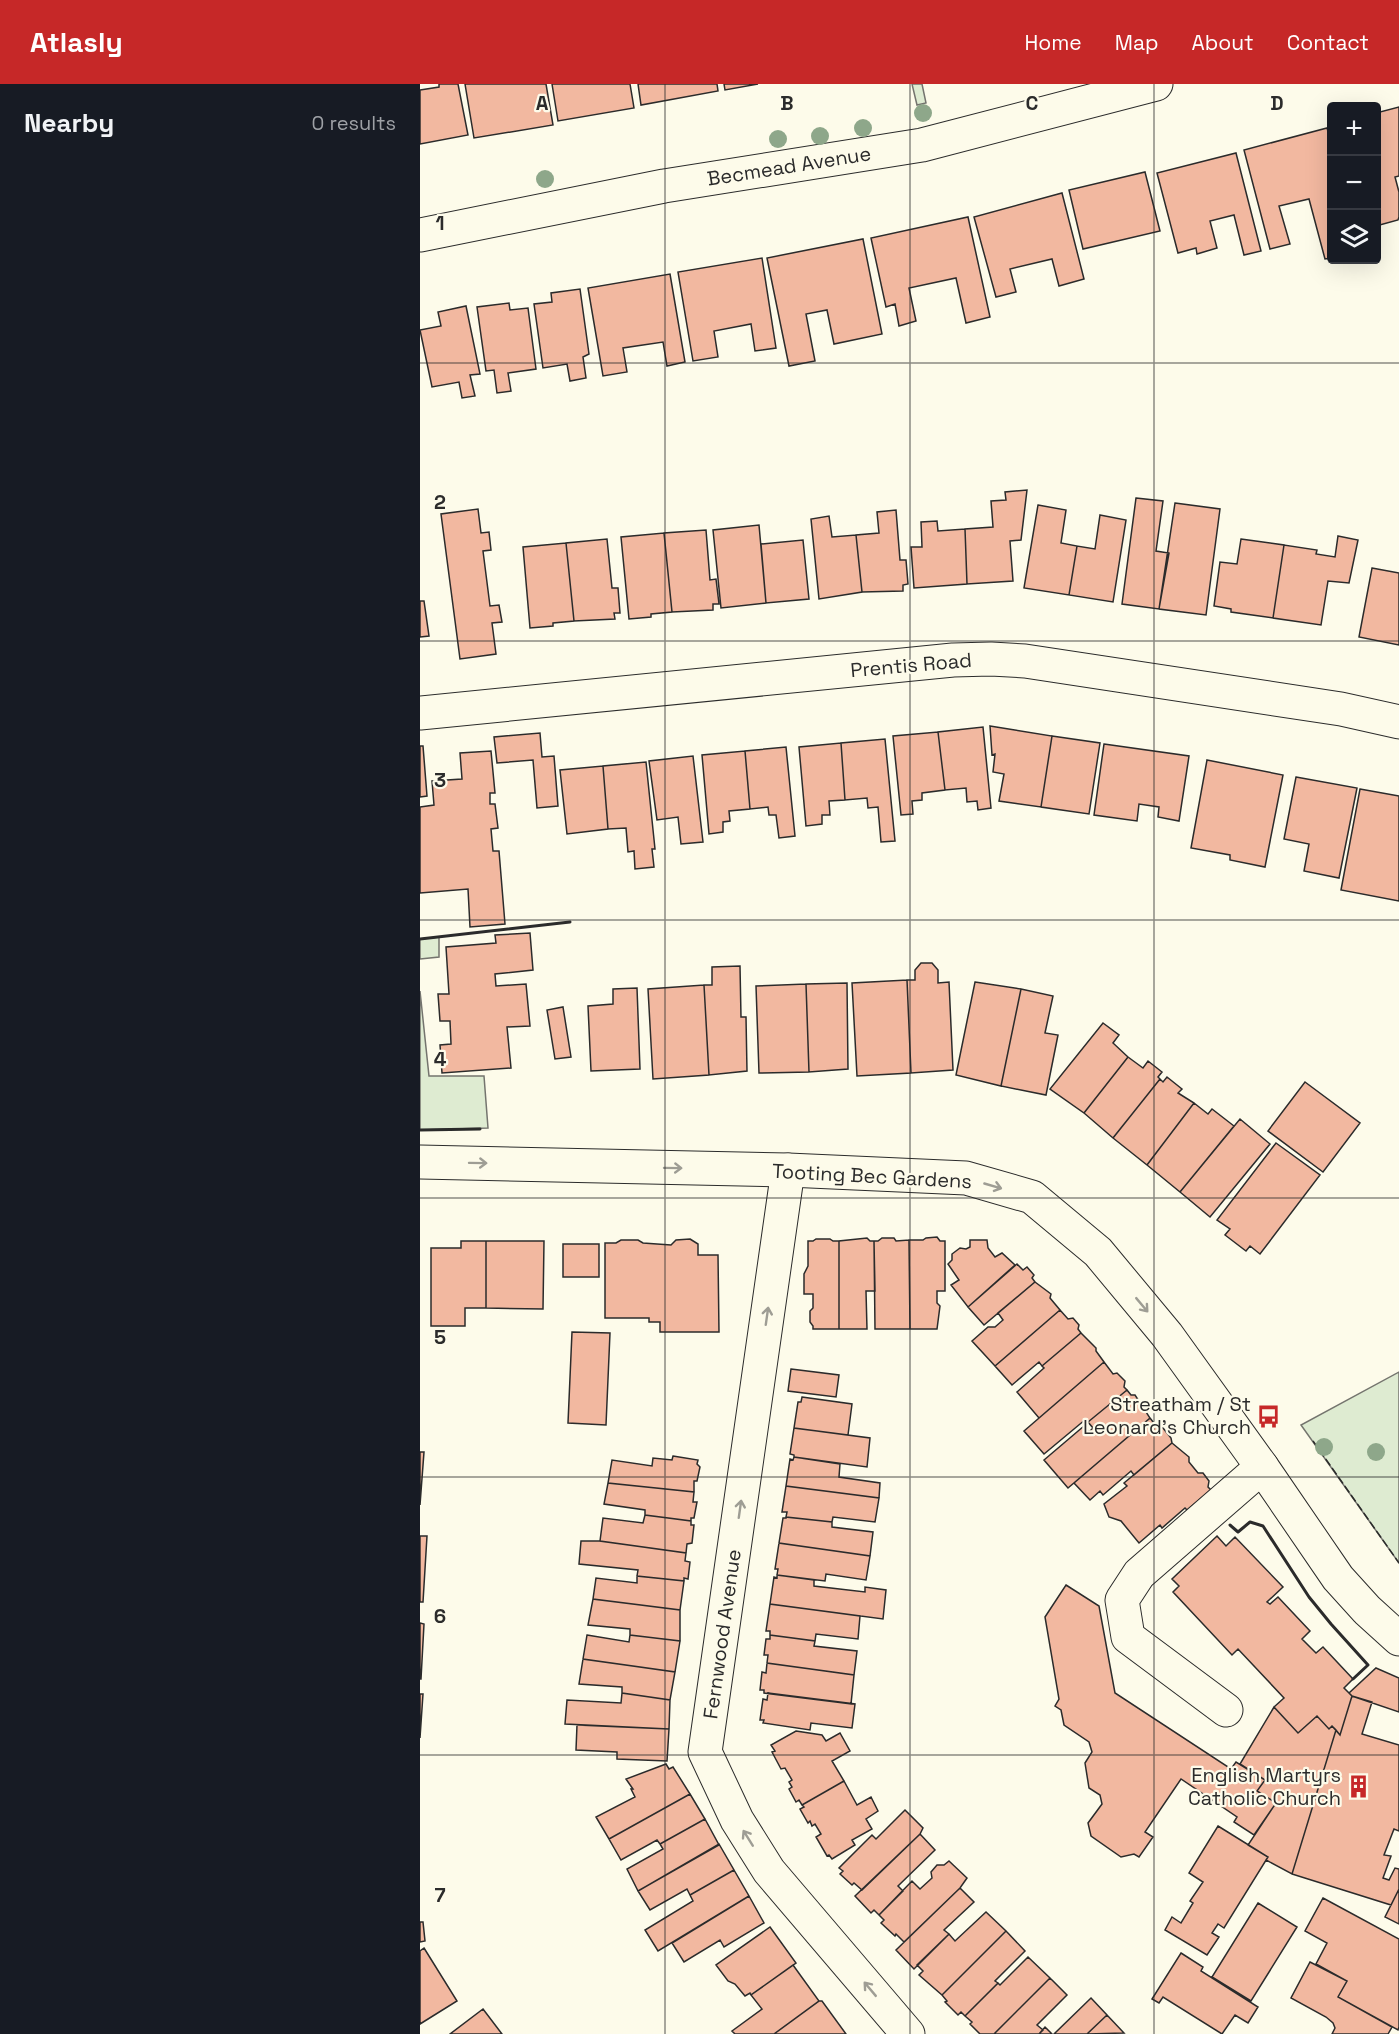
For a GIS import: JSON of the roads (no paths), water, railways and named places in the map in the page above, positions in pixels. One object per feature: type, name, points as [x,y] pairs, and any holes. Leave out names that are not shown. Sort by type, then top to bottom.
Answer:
[{"type":"main road","name":"Becmead Avenue","points":[[420,235],[664,186],[922,145],[1156,84]]},
{"type":"main road","name":"Prentis Road","points":[[420,713],[991,658],[1341,709],[1399,722]]},
{"type":"main road","name":"Tooting Bec Gardens","points":[[420,1162],[788,1170],[966,1178],[1032,1197],[1098,1252],[1167,1335],[1338,1578],[1367,1610],[1399,1639]]},
{"type":"main road","name":"Fernwood Avenue","points":[[788,1170],[705,1752],[737,1820],[769,1871],[908,2034]]},
{"type":"main road","points":[[1226,1710],[1128,1636],[1122,1600],[1138,1574],[1262,1467]]},
{"type":"place","name":"Streatham / St Leonard's Church","points":[[1269,1416]]},
{"type":"place","name":"English Martyrs Catholic Church","points":[[1359,1787]]}]
